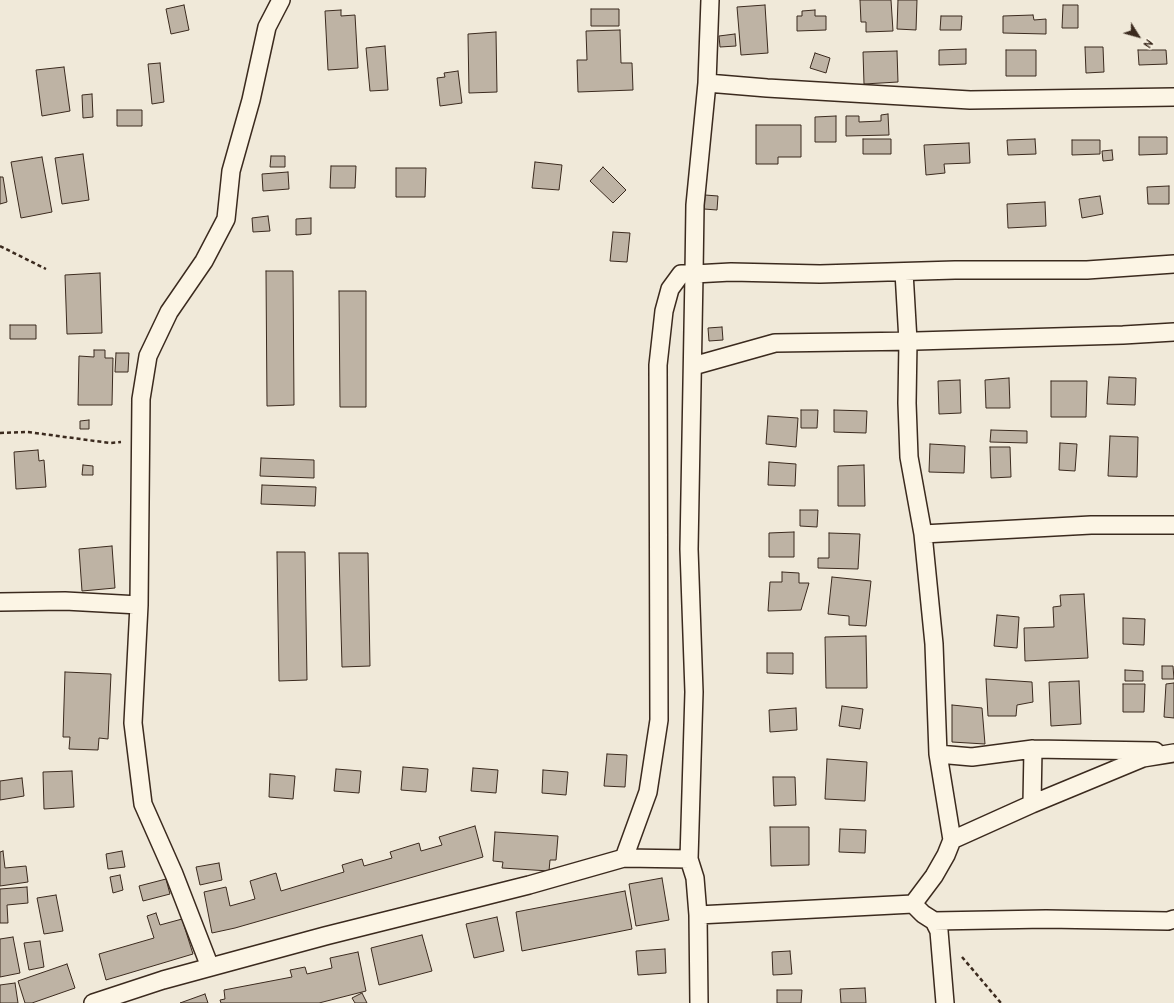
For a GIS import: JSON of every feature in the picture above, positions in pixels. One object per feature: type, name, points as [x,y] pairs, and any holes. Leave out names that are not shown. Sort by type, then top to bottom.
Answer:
[{"type":"street","points":[[210,967],[174,874],[143,804],[133,723],[138,605],[142,399],[148,356],[169,312],[204,261],[226,218],[231,171],[251,100],[267,27],[281,0]]},
{"type":"street","points":[[699,1003],[698,915],[695,878],[689,859],[694,692],[689,549],[695,205],[707,83],[710,0]]},
{"type":"street","points":[[707,83],[970,100],[1174,97]]},
{"type":"street","points":[[624,858],[648,792],[659,720],[658,365],[664,311],[670,289],[681,274],[731,272],[820,274],[955,270],[1087,270],[1174,264]]},
{"type":"street","points":[[904,272],[908,341],[907,403],[909,457],[923,534],[934,644],[938,754],[952,840],[946,855],[934,876],[913,904]]},
{"type":"street","points":[[693,366],[776,343],[908,341],[1123,335],[1174,332]]},
{"type":"street","points":[[923,534],[1091,525],[1174,525]]},
{"type":"street","points":[[0,602],[65,601],[138,605]]},
{"type":"street","points":[[938,754],[972,757],[1033,749],[1174,752]]},
{"type":"street","points":[[1032,804],[1033,749]]},
{"type":"street","points":[[952,840],[1032,804],[1143,758],[1174,752]]},
{"type":"street","points":[[93,1003],[163,980],[210,967],[325,936],[522,887],[624,858],[689,859]]},
{"type":"street","points":[[698,915],[913,904],[923,914],[934,921],[939,931],[945,1003]]},
{"type":"street","points":[[934,921],[1174,919]]},
{"type":"path","points":[[0,246],[46,270]]},
{"type":"path","points":[[0,433],[28,432],[110,443],[141,440]]},
{"type":"path","points":[[960,955],[1001,1003]]},
{"type":"building","points":[[860,0],[891,0],[893,31],[866,32],[866,22],[861,22]]},
{"type":"building","points":[[898,0],[917,0],[916,30],[897,29]]},
{"type":"building","points":[[184,5],[189,30],[171,34],[166,9]]},
{"type":"building","points":[[765,5],[768,53],[741,55],[737,7]]},
{"type":"building","points":[[1063,5],[1078,5],[1078,28],[1062,28]]},
{"type":"building","points":[[591,9],[619,9],[619,26],[591,26]]},
{"type":"building","points":[[341,10],[341,16],[355,15],[358,68],[328,70],[325,11]]},
{"type":"building","points":[[815,10],[815,16],[826,16],[826,30],[797,31],[797,16],[802,16],[802,11]]},
{"type":"building","points":[[1033,15],[1034,20],[1046,19],[1046,34],[1003,33],[1003,16]]},
{"type":"building","points":[[941,16],[962,16],[961,30],[940,30]]},
{"type":"building","points":[[620,30],[621,63],[632,63],[633,90],[578,92],[577,60],[587,60],[586,31]]},
{"type":"building","points":[[496,32],[497,92],[469,93],[468,34]]},
{"type":"building","points":[[735,34],[736,46],[720,47],[719,36]]},
{"type":"building","points":[[385,46],[388,90],[370,91],[366,48]]},
{"type":"building","points":[[1085,47],[1103,47],[1104,72],[1086,73]]},
{"type":"building","points":[[966,49],[966,64],[939,65],[939,50]]},
{"type":"building","points":[[1006,50],[1036,50],[1036,76],[1006,76]]},
{"type":"building","points":[[1138,50],[1166,50],[1167,64],[1139,65]]},
{"type":"building","points":[[897,51],[898,82],[864,84],[863,52]]},
{"type":"building","points":[[815,53],[830,58],[826,73],[810,68]]},
{"type":"building","points":[[160,63],[164,102],[152,104],[148,64]]},
{"type":"building","points":[[64,67],[70,111],[42,116],[36,70]]},
{"type":"building","points":[[458,71],[462,103],[440,106],[437,78],[445,77],[444,73]]},
{"type":"building","points":[[92,94],[93,117],[83,118],[82,95]]},
{"type":"building","points":[[117,110],[142,110],[142,126],[117,126]]},
{"type":"building","points":[[888,114],[889,135],[846,136],[846,116],[859,116],[859,122],[881,121],[881,115]]},
{"type":"building","points":[[836,116],[836,142],[815,142],[815,117]]},
{"type":"building","points":[[756,125],[801,125],[801,157],[778,157],[778,164],[756,164]]},
{"type":"building","points":[[1139,137],[1167,137],[1167,154],[1139,155]]},
{"type":"building","points":[[863,139],[891,139],[891,154],[863,154]]},
{"type":"building","points":[[1035,139],[1036,154],[1008,155],[1007,140]]},
{"type":"building","points":[[1072,140],[1100,140],[1100,154],[1072,155]]},
{"type":"building","points":[[969,143],[970,163],[944,164],[945,173],[926,175],[924,145]]},
{"type":"building","points":[[1112,150],[1113,160],[1103,161],[1102,151]]},
{"type":"building","points":[[83,154],[89,200],[62,204],[55,158]]},
{"type":"building","points":[[271,156],[285,156],[285,167],[270,167]]},
{"type":"building","points":[[42,157],[52,212],[21,218],[11,162]]},
{"type":"building","points":[[535,162],[562,165],[559,190],[532,188]]},
{"type":"building","points":[[331,166],[356,166],[355,188],[330,188]]},
{"type":"building","points":[[603,167],[626,190],[613,203],[590,181]]},
{"type":"building","points":[[396,168],[426,168],[425,197],[396,197]]},
{"type":"building","points":[[288,172],[289,189],[263,191],[262,174]]},
{"type":"building","points":[[0,177],[3,177],[7,202],[0,204]]},
{"type":"building","points":[[1169,186],[1169,204],[1148,204],[1147,187]]},
{"type":"building","points":[[705,195],[718,196],[717,210],[704,209]]},
{"type":"building","points":[[1100,196],[1103,214],[1082,218],[1079,199]]},
{"type":"building","points":[[1045,202],[1046,226],[1008,228],[1007,204]]},
{"type":"building","points":[[268,216],[270,231],[253,232],[252,218]]},
{"type":"building","points":[[311,218],[311,234],[296,235],[296,219]]},
{"type":"building","points":[[613,232],[630,233],[627,262],[610,261]]},
{"type":"building","points":[[266,271],[293,271],[294,405],[267,406]]},
{"type":"building","points":[[100,273],[102,333],[67,334],[65,275]]},
{"type":"building","points":[[339,291],[366,291],[366,407],[340,407]]},
{"type":"building","points":[[10,325],[36,325],[36,339],[10,339]]},
{"type":"building","points":[[722,327],[723,340],[709,341],[708,328]]},
{"type":"building","points":[[94,350],[105,350],[105,358],[113,358],[112,405],[78,405],[79,356],[94,357]]},
{"type":"building","points":[[116,353],[129,353],[128,372],[115,372]]},
{"type":"building","points":[[1109,377],[1136,378],[1135,405],[1107,404]]},
{"type":"building","points":[[1009,378],[1010,408],[986,408],[985,380]]},
{"type":"building","points":[[960,380],[961,413],[939,414],[938,381]]},
{"type":"building","points":[[1051,381],[1087,381],[1086,417],[1051,417]]},
{"type":"building","points":[[801,410],[818,410],[817,428],[801,428]]},
{"type":"building","points":[[834,410],[867,411],[866,433],[834,432]]},
{"type":"building","points":[[768,416],[798,418],[796,447],[766,444]]},
{"type":"building","points":[[89,420],[89,429],[80,429],[80,421]]},
{"type":"building","points":[[991,430],[1027,431],[1027,443],[990,442]]},
{"type":"building","points":[[1110,436],[1138,437],[1137,477],[1108,476]]},
{"type":"building","points":[[1060,443],[1077,444],[1075,471],[1059,470]]},
{"type":"building","points":[[930,444],[965,446],[964,473],[929,472]]},
{"type":"building","points":[[990,447],[1010,447],[1011,477],[991,478]]},
{"type":"building","points":[[38,450],[39,461],[44,460],[46,487],[16,489],[14,452]]},
{"type":"building","points":[[261,458],[314,460],[314,478],[260,476]]},
{"type":"building","points":[[769,462],[796,464],[795,486],[768,485]]},
{"type":"building","points":[[83,465],[93,466],[93,475],[82,475]]},
{"type":"building","points":[[864,465],[865,506],[838,506],[838,466]]},
{"type":"building","points":[[262,485],[316,487],[315,506],[261,504]]},
{"type":"building","points":[[800,510],[818,510],[817,527],[800,526]]},
{"type":"building","points":[[794,532],[794,557],[769,557],[769,533]]},
{"type":"building","points":[[829,533],[860,534],[858,569],[818,568],[818,558],[829,558]]},
{"type":"building","points":[[112,546],[115,588],[82,591],[79,549]]},
{"type":"building","points":[[277,552],[305,552],[307,680],[279,681]]},
{"type":"building","points":[[339,553],[368,553],[370,666],[342,667]]},
{"type":"building","points":[[782,572],[799,573],[799,583],[809,583],[801,610],[768,611],[770,582],[782,582]]},
{"type":"building","points":[[832,577],[871,581],[866,626],[849,625],[849,616],[828,614]]},
{"type":"building","points":[[1084,594],[1088,658],[1025,661],[1024,628],[1054,627],[1053,607],[1061,606],[1060,595]]},
{"type":"building","points":[[997,615],[1019,617],[1017,648],[994,646]]},
{"type":"building","points":[[1123,618],[1145,619],[1144,645],[1123,644]]},
{"type":"building","points":[[866,636],[867,688],[826,688],[825,637]]},
{"type":"building","points":[[767,653],[793,653],[793,674],[767,673]]},
{"type":"building","points":[[1162,666],[1173,666],[1174,679],[1162,679]]},
{"type":"building","points":[[1125,670],[1143,671],[1143,681],[1125,681]]},
{"type":"building","points":[[65,672],[111,674],[108,739],[99,738],[98,750],[69,749],[70,737],[63,737]]},
{"type":"building","points":[[986,679],[1032,682],[1033,702],[1017,705],[1016,716],[988,716]]},
{"type":"building","points":[[1079,681],[1081,724],[1051,726],[1049,682]]},
{"type":"building","points":[[1174,683],[1174,718],[1164,717],[1166,684]]},
{"type":"building","points":[[1123,684],[1145,684],[1144,712],[1123,712]]},
{"type":"building","points":[[952,705],[982,708],[985,744],[952,742]]},
{"type":"building","points":[[842,706],[863,709],[860,729],[839,726]]},
{"type":"building","points":[[796,708],[797,730],[770,732],[769,710]]},
{"type":"building","points":[[607,754],[627,755],[625,787],[604,786]]},
{"type":"building","points":[[827,759],[867,762],[865,801],[825,799]]},
{"type":"building","points":[[403,767],[428,769],[426,792],[401,790]]},
{"type":"building","points":[[473,768],[498,770],[496,793],[471,791]]},
{"type":"building","points":[[336,769],[361,771],[359,793],[334,791]]},
{"type":"building","points":[[543,770],[568,772],[566,795],[542,793]]},
{"type":"building","points":[[72,771],[74,807],[44,809],[43,772]]},
{"type":"building","points":[[270,774],[295,776],[293,799],[269,797]]},
{"type":"building","points":[[773,777],[795,777],[796,805],[774,806]]},
{"type":"building","points":[[22,778],[24,796],[0,800],[0,781]]},
{"type":"building","points":[[475,826],[483,857],[235,928],[212,933],[204,892],[226,887],[230,906],[255,899],[250,881],[276,873],[281,891],[344,872],[342,865],[362,859],[364,866],[392,858],[390,852],[419,843],[421,851],[442,845],[439,837]]},
{"type":"building","points":[[770,827],[809,827],[809,865],[771,866]]},
{"type":"building","points":[[840,829],[866,830],[865,853],[839,852]]},
{"type":"building","points":[[495,832],[558,836],[556,860],[550,860],[549,871],[502,868],[503,862],[493,861]]},
{"type":"building","points":[[3,851],[5,868],[26,866],[28,882],[0,886],[0,852]]},
{"type":"building","points":[[122,851],[125,867],[108,869],[106,854]]},
{"type":"building","points":[[219,863],[222,880],[200,885],[196,867]]},
{"type":"building","points":[[120,875],[123,890],[113,893],[110,877]]},
{"type":"building","points":[[662,878],[669,920],[636,926],[629,884]]},
{"type":"building","points":[[166,879],[170,894],[143,901],[139,886]]},
{"type":"building","points":[[27,887],[28,903],[7,905],[8,923],[0,923],[0,889]]},
{"type":"building","points":[[625,891],[632,929],[522,951],[516,912]]},
{"type":"building","points":[[56,895],[63,931],[44,934],[37,898]]},
{"type":"building","points":[[156,913],[160,925],[182,919],[193,954],[106,980],[99,954],[154,938],[147,916]]},
{"type":"building","points":[[497,917],[504,951],[474,958],[466,924]]},
{"type":"building","points":[[422,935],[432,971],[379,985],[371,948]]},
{"type":"building","points":[[13,937],[20,973],[0,977],[0,939]]},
{"type":"building","points":[[40,941],[44,967],[29,970],[24,943]]},
{"type":"building","points":[[665,949],[666,973],[638,975],[636,951]]},
{"type":"building","points":[[790,951],[792,974],[773,975],[772,952]]},
{"type":"building","points":[[358,952],[366,991],[319,1003],[221,1003],[220,1000],[225,999],[224,990],[292,977],[290,970],[305,967],[307,974],[332,968],[330,958]]},
{"type":"building","points":[[67,964],[75,988],[32,1003],[25,1003],[18,981]]},
{"type":"building","points":[[15,983],[18,1003],[0,1003],[0,985]]},
{"type":"building","points":[[865,988],[866,1003],[841,1003],[840,989]]},
{"type":"building","points":[[777,990],[802,990],[801,1003],[777,1003]]},
{"type":"building","points":[[362,993],[367,1003],[355,1003],[352,998]]},
{"type":"building","points":[[205,994],[208,1003],[180,1003]]}]
